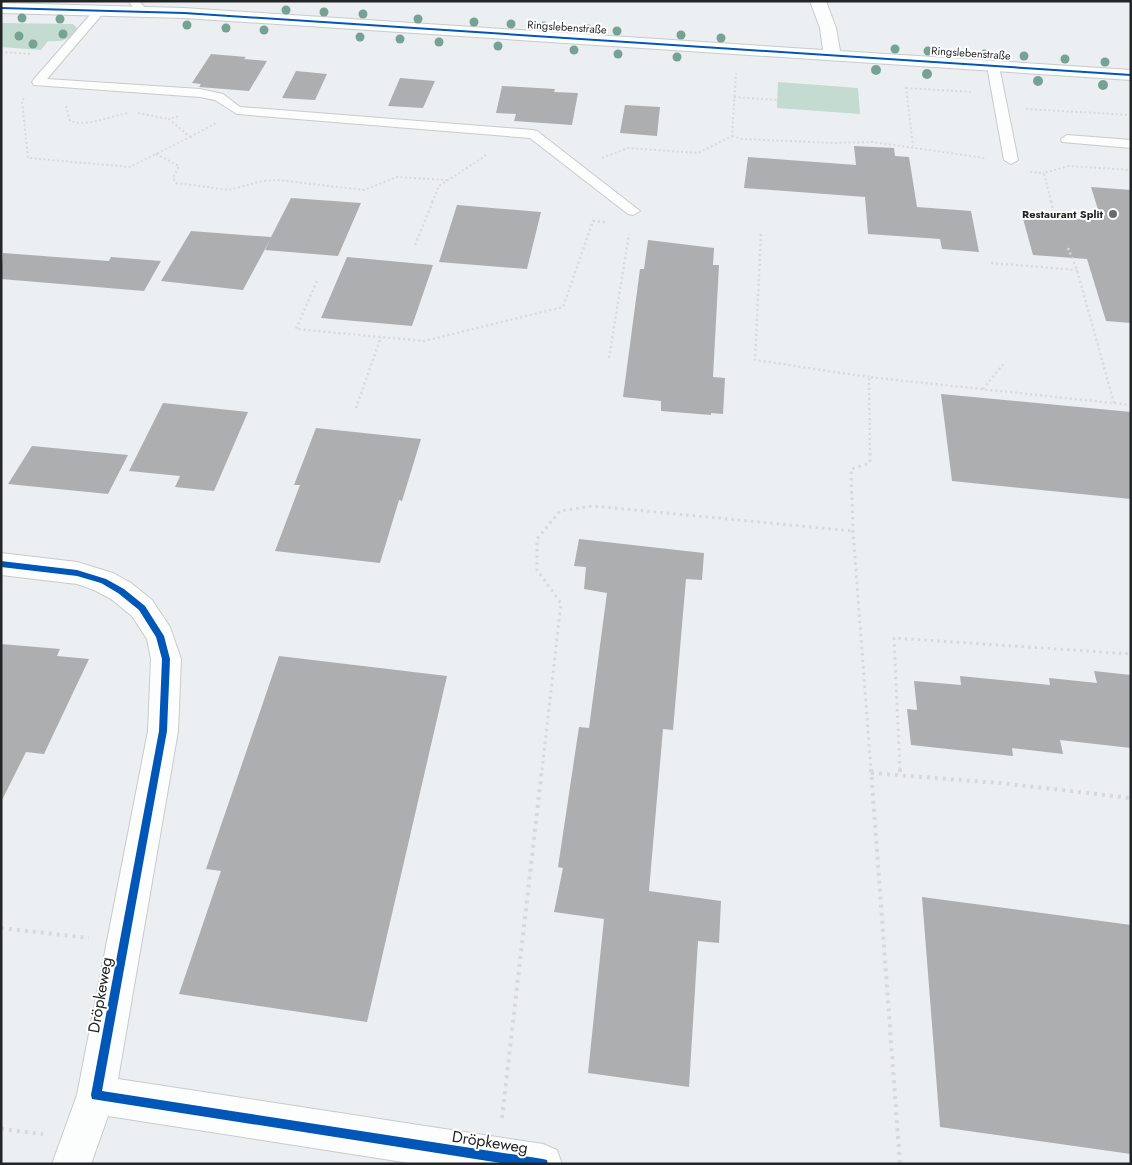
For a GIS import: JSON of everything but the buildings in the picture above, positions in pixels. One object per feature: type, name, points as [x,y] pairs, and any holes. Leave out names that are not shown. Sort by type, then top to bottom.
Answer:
[{"type":"street","points":[[818,1],[828,28],[832,56]]},
{"type":"street","name":"Ringslebenstraße","points":[[1,8],[56,4],[101,9],[140,4],[832,56],[1131,75]]},
{"type":"street","name":"Dröpkeweg","points":[[1,564],[77,573],[103,581],[121,591],[142,608],[160,636],[166,659],[163,731],[96,1095],[543,1164]]},
{"type":"street","points":[[62,1150],[96,1095]]},
{"type":"lane","points":[[38,82],[101,9]]},
{"type":"lane","points":[[993,66],[1011,160]]},
{"type":"lane","points":[[38,82],[200,93],[219,97],[237,110],[533,134],[579,168],[632,217]]},
{"type":"lane","points":[[1066,140],[1131,144]]},
{"type":"path","points":[[732,136],[736,72]]},
{"type":"path","points":[[38,82],[22,101],[28,158],[130,167],[190,137],[169,118]]},
{"type":"path","points":[[913,146],[906,88],[998,94]]},
{"type":"path","points":[[65,104],[70,120],[78,124],[86,124],[122,113],[169,118],[183,115],[200,93]]},
{"type":"path","points":[[734,97],[778,100]]},
{"type":"path","points":[[22,101],[30,102]]},
{"type":"path","points":[[1001,107],[1131,115]]},
{"type":"path","points":[[415,245],[439,186],[489,154],[496,131]]},
{"type":"path","points":[[579,168],[628,148],[698,152],[732,136],[742,139],[834,143],[848,141],[913,146],[962,156],[1011,160]]},
{"type":"path","points":[[156,154],[179,166],[173,178],[176,184],[229,190],[262,180],[364,190],[396,177],[447,180]]},
{"type":"path","points":[[1058,160],[1061,168]]},
{"type":"path","points":[[1055,217],[1044,173],[1069,166],[1131,170]]},
{"type":"path","points":[[317,281],[296,329],[424,341],[563,307],[593,221],[632,217],[609,358]]},
{"type":"path","points":[[760,234],[755,360],[868,377],[1131,406]]},
{"type":"path","points":[[1068,248],[1077,270],[1114,404]]},
{"type":"path","points":[[991,263],[1077,270]]},
{"type":"path","points":[[356,408],[381,337]]},
{"type":"path","points":[[983,389],[1005,362]]},
{"type":"path","points":[[868,377],[870,463],[851,469],[853,531],[900,1164]]},
{"type":"path","points":[[502,1118],[561,603],[537,570],[537,538],[560,511],[593,506],[853,531]]},
{"type":"path","points":[[900,775],[894,638],[1131,654]]},
{"type":"path","points":[[871,772],[1131,798]]},
{"type":"path","points":[[1,928],[92,938]]},
{"type":"path","points":[[1,1129],[62,1150]]},
{"type":"green space","points":[[1,23],[73,24],[78,29],[65,40],[48,41],[41,50],[1,47]]},
{"type":"green space","points":[[778,82],[858,88],[860,114],[777,108]]},
{"type":"cycle path","points":[[1,8],[184,13],[1131,75]]},
{"type":"cycle path","points":[[1,564],[77,573],[103,581],[121,591],[142,608],[160,636],[166,659],[163,731],[96,1095],[543,1164]]},
{"type":"place","name":"Restaurant Split","points":[[1113,214]]}]
